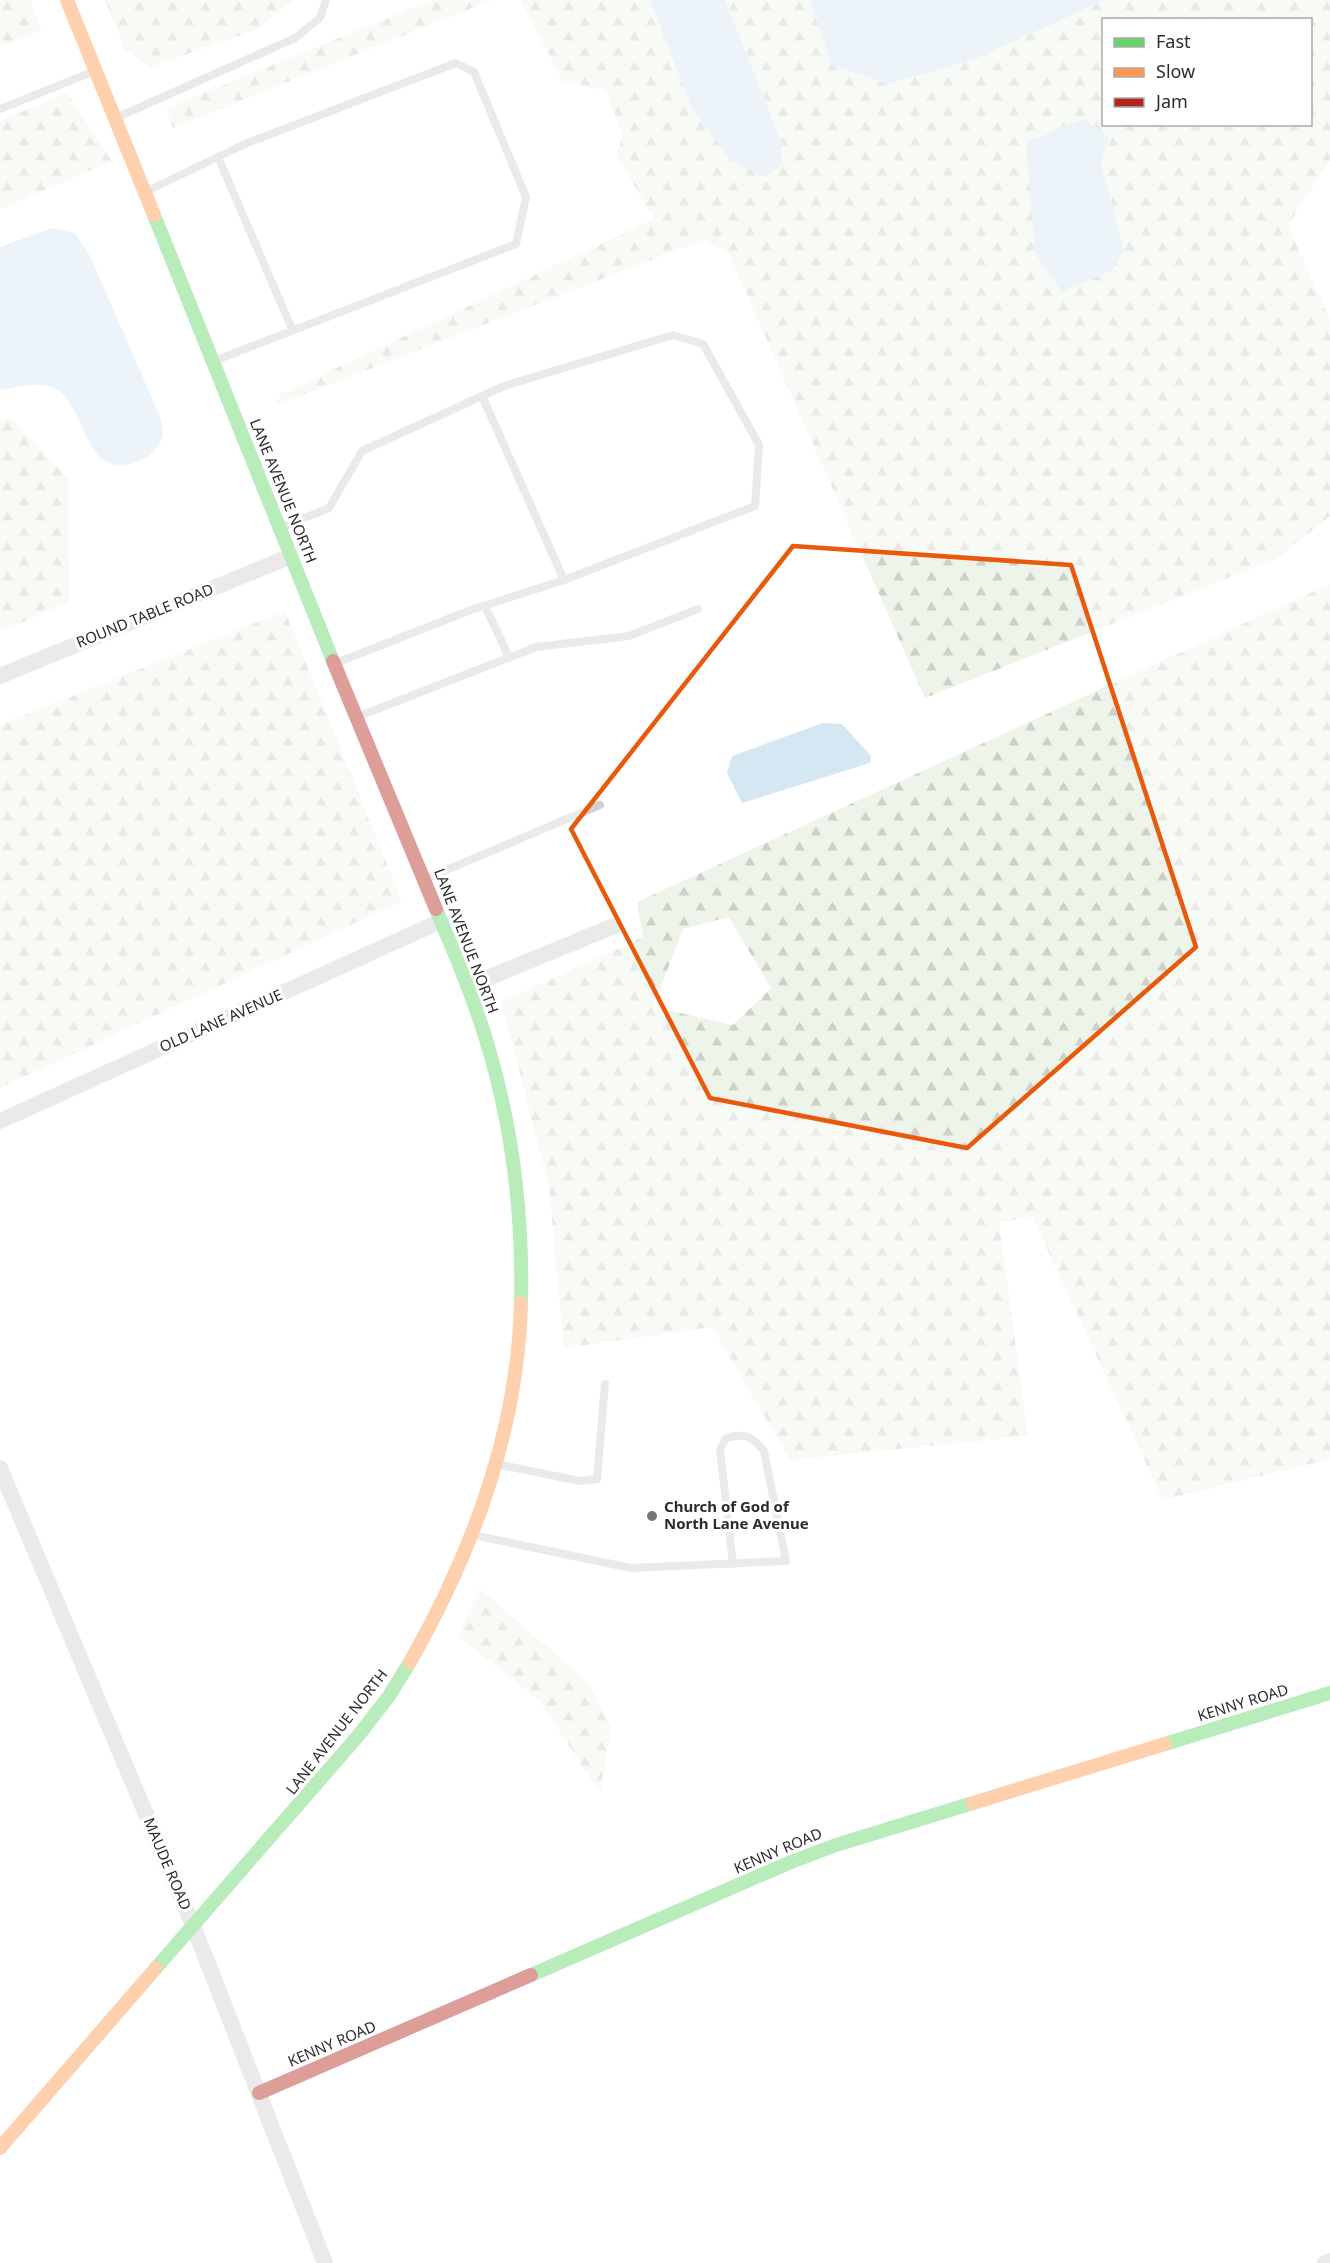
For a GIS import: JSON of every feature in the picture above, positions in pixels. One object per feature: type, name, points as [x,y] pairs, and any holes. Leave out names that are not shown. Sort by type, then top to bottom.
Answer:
[{"type":"main road","name":"LANE AVENUE NORTH","points":[[0,2148],[326,1775],[376,1713],[406,1671],[444,1602],[473,1534],[496,1464],[515,1367],[520,1320],[522,1257],[511,1152],[494,1069],[468,986],[279,529],[146,192],[67,0]]},
{"type":"main road","name":"KENNY ROAD","points":[[260,2093],[791,1862],[836,1845],[1330,1694]]},
{"type":"street","name":"ROUND TABLE ROAD","points":[[0,676],[291,556]]},
{"type":"street","name":"OLD LANE AVENUE","points":[[0,1121],[441,921]]},
{"type":"street","points":[[468,986],[614,927]]},
{"type":"street","name":"MAUDE ROAD","points":[[0,1468],[194,1928],[325,2263]]},
{"type":"street","points":[[1325,2263],[1330,2261]]},
{"type":"lane","points":[[116,118],[295,38],[320,18],[326,0]]},
{"type":"lane","points":[[146,192],[245,144],[456,63],[474,72],[526,197],[516,244],[213,361]]},
{"type":"lane","points":[[0,109],[96,70]]},
{"type":"lane","points":[[218,157],[292,330]]},
{"type":"lane","points":[[279,529],[329,508],[362,451],[504,386],[673,334],[703,344],[759,445],[755,506],[335,664]]},
{"type":"lane","points":[[482,396],[564,579]]},
{"type":"lane","points":[[485,606],[509,657]]},
{"type":"lane","points":[[357,717],[536,647],[629,636],[698,609]]},
{"type":"lane","points":[[424,880],[600,805]]},
{"type":"lane","points":[[496,1464],[580,1480],[597,1479],[605,1384]]},
{"type":"lane","points":[[473,1534],[630,1568],[733,1564],[786,1561],[764,1451],[754,1439],[738,1435],[726,1438],[720,1450],[733,1564]]},
{"type":"highlighted area","points":[[793,546],[1071,565],[1196,947],[967,1148],[710,1098],[571,829]]},
{"type":"green space","points":[[0,0],[30,0],[42,30],[0,47]]},
{"type":"green space","points":[[105,0],[293,0],[256,30],[151,67],[125,50]]},
{"type":"green space","points":[[433,0],[492,0],[173,128],[166,108]]},
{"type":"green space","points":[[520,0],[650,0],[692,109],[782,143],[725,0],[810,0],[832,65],[888,84],[973,60],[1105,0],[1330,0],[1330,160],[1288,225],[1330,320],[1330,516],[1276,559],[925,698],[729,254],[703,240],[274,406],[281,394],[654,219],[616,154],[623,136],[606,91],[563,81]],"holes":[[[1083,119],[1109,137],[1101,164]]]},
{"type":"green space","points":[[67,93],[112,161],[0,209],[0,121]]},
{"type":"green space","points":[[12,419],[68,478],[69,602],[0,632],[0,420]]},
{"type":"green space","points":[[1330,584],[1330,1459],[1163,1500],[1032,1216],[999,1223],[1028,1436],[790,1460],[712,1327],[564,1348],[549,1187],[502,1002],[643,937],[637,902]],"holes":[[[729,917],[771,988],[733,1025],[653,1007],[683,929]]]},
{"type":"green space","points":[[285,611],[402,901],[0,1088],[0,725]]},
{"type":"green space","points":[[480,1589],[588,1682],[611,1727],[600,1793],[538,1699],[458,1636]]},
{"type":"water","points":[[650,0],[725,0],[782,143],[781,165],[764,177],[731,161],[692,109]]},
{"type":"water","points":[[810,0],[1105,0],[973,60],[888,84],[832,65]]},
{"type":"water","points":[[1083,119],[1109,137],[1101,164],[1124,250],[1112,270],[1062,292],[1035,253],[1026,142]]},
{"type":"water","points":[[52,228],[75,233],[90,256],[161,419],[163,433],[159,444],[148,456],[133,463],[117,465],[102,459],[95,452],[69,402],[56,389],[33,385],[0,390],[0,247]]},
{"type":"water","points":[[823,723],[842,724],[871,756],[870,763],[742,803],[727,773],[732,756]]},
{"type":"traffic: fast","points":[[154,215],[333,661]]},
{"type":"traffic: fast","points":[[436,909],[477,1011],[504,1109],[518,1205],[521,1303]]},
{"type":"traffic: fast","points":[[156,1968],[358,1736],[389,1696],[410,1662]]},
{"type":"traffic: fast","points":[[1165,1744],[1330,1693]]},
{"type":"traffic: fast","points":[[531,1975],[791,1862],[836,1845],[973,1803]]},
{"type":"traffic: slow","points":[[67,0],[154,215]]},
{"type":"traffic: slow","points":[[410,1662],[453,1578],[488,1489],[511,1397],[518,1350],[521,1303]]},
{"type":"traffic: slow","points":[[973,1803],[1165,1744]]},
{"type":"traffic: slow","points":[[0,2148],[156,1968]]},
{"type":"traffic: jam","points":[[333,661],[436,909]]},
{"type":"traffic: jam","points":[[259,2093],[531,1975]]},
{"type":"place","name":"Church of God of North Lane Avenue","points":[[652,1516]]}]
